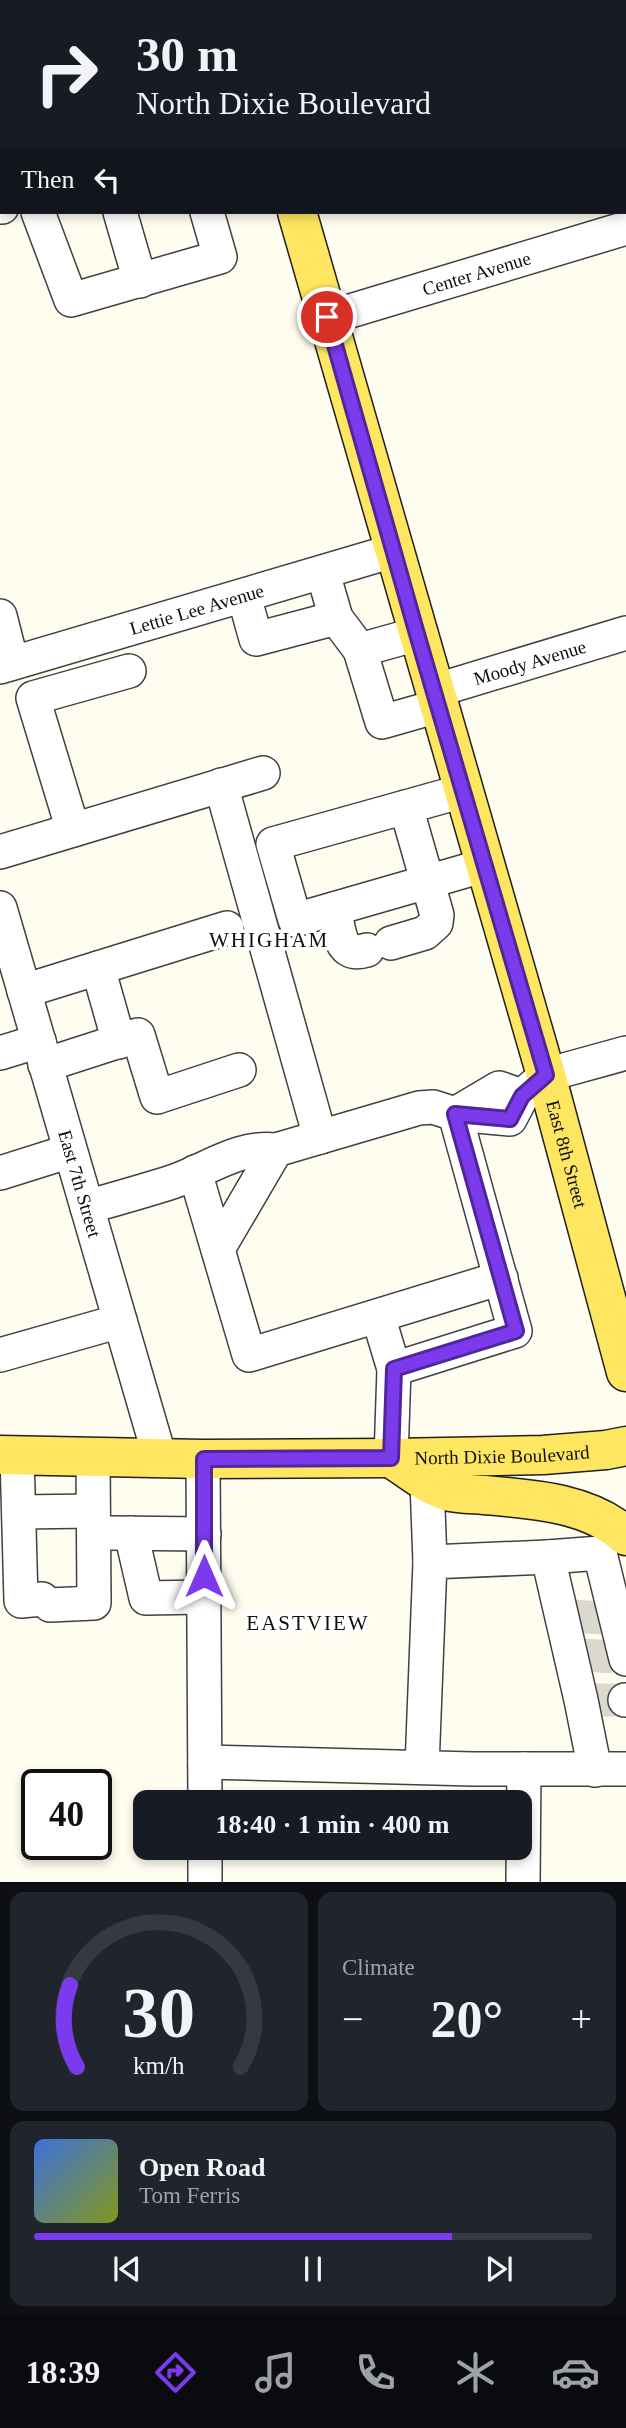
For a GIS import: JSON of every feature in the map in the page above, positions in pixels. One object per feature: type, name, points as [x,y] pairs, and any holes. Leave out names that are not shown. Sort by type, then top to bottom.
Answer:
[{"type":"main road","name":"East 8th Street","points":[[298,214],[486,865],[534,1086],[626,1372]]},
{"type":"main road","name":"North Dixie Boulevard","points":[[9,1455],[204,1459],[391,1458],[543,1455],[626,1446]]},
{"type":"main road","points":[[391,1458],[447,1491],[540,1500],[579,1510],[616,1527],[626,1536]]},
{"type":"street","points":[[39,214],[71,300],[220,257],[208,214]]},
{"type":"street","points":[[121,214],[139,281]]},
{"type":"street","name":"Center Avenue","points":[[327,317],[626,228]]},
{"type":"street","name":"Lettie Lee Avenue","points":[[6,665],[393,551]]},
{"type":"street","points":[[323,573],[336,618],[360,650],[417,634]]},
{"type":"street","points":[[244,596],[256,639],[336,618]]},
{"type":"street","points":[[0,616],[6,665]]},
{"type":"street","name":"Moody Avenue","points":[[360,650],[382,722],[436,699],[626,633]]},
{"type":"street","points":[[58,650],[69,688]]},
{"type":"street","points":[[73,830],[33,698],[129,671]]},
{"type":"street","points":[[0,852],[262,773]]},
{"type":"street","points":[[221,785],[320,1137]]},
{"type":"street","points":[[463,791],[273,844],[295,920],[486,865]]},
{"type":"street","points":[[334,909],[344,946],[357,953],[425,933],[436,923],[437,915],[406,807]]},
{"type":"street","name":"East 7th Street","points":[[0,908],[7,960],[24,991],[160,1458]]},
{"type":"street","points":[[24,991],[227,928]]},
{"type":"street","points":[[98,968],[120,1042]]},
{"type":"street","points":[[0,1053],[42,1053],[120,1042],[138,1035],[157,1097],[239,1070]]},
{"type":"street","points":[[87,1207],[175,1181],[222,1160],[263,1148],[276,1150],[419,1108],[433,1107],[455,1114],[499,1088],[534,1086],[626,1053]]},
{"type":"street","points":[[394,1369],[516,1331],[455,1114]]},
{"type":"street","points":[[218,1249],[276,1150]]},
{"type":"street","points":[[0,1173],[71,1151]]},
{"type":"street","points":[[195,1172],[248,1356],[501,1278]]},
{"type":"street","points":[[378,1316],[394,1369],[391,1458]]},
{"type":"street","points":[[0,1354],[120,1321]]},
{"type":"street","points":[[9,1455],[38,1601],[94,1603],[146,1598],[204,1597]]},
{"type":"street","points":[[93,1457],[94,1603]]},
{"type":"street","points":[[204,1459],[205,1790]]},
{"type":"street","points":[[422,1767],[430,1562],[428,1482]]},
{"type":"street","points":[[19,1512],[93,1522],[131,1533],[204,1534]]},
{"type":"street","points":[[131,1533],[146,1598]]},
{"type":"street","points":[[430,1562],[600,1553],[588,1617],[604,1657]]},
{"type":"street","points":[[205,1762],[610,1769],[604,1657],[588,1617],[548,1557]]},
{"type":"street","points":[[523,1882],[524,1769]]},
{"type":"street","points":[[205,1860],[205,1882]]},
{"type":"tunnel","points":[[571,1616],[602,1618]]},
{"type":"tunnel","points":[[582,1655],[613,1657]]},
{"type":"tunnel","points":[[594,1700],[625,1700]]},
{"type":"district","name":"WHIGHAM","points":[[269,940]]},
{"type":"district","name":"EASTVIEW","points":[[308,1623]]},
{"type":"route","points":[[204,1576],[204,1459],[391,1458],[394,1369],[516,1331],[455,1114],[510,1119],[522,1096],[546,1075],[327,317]]}]
